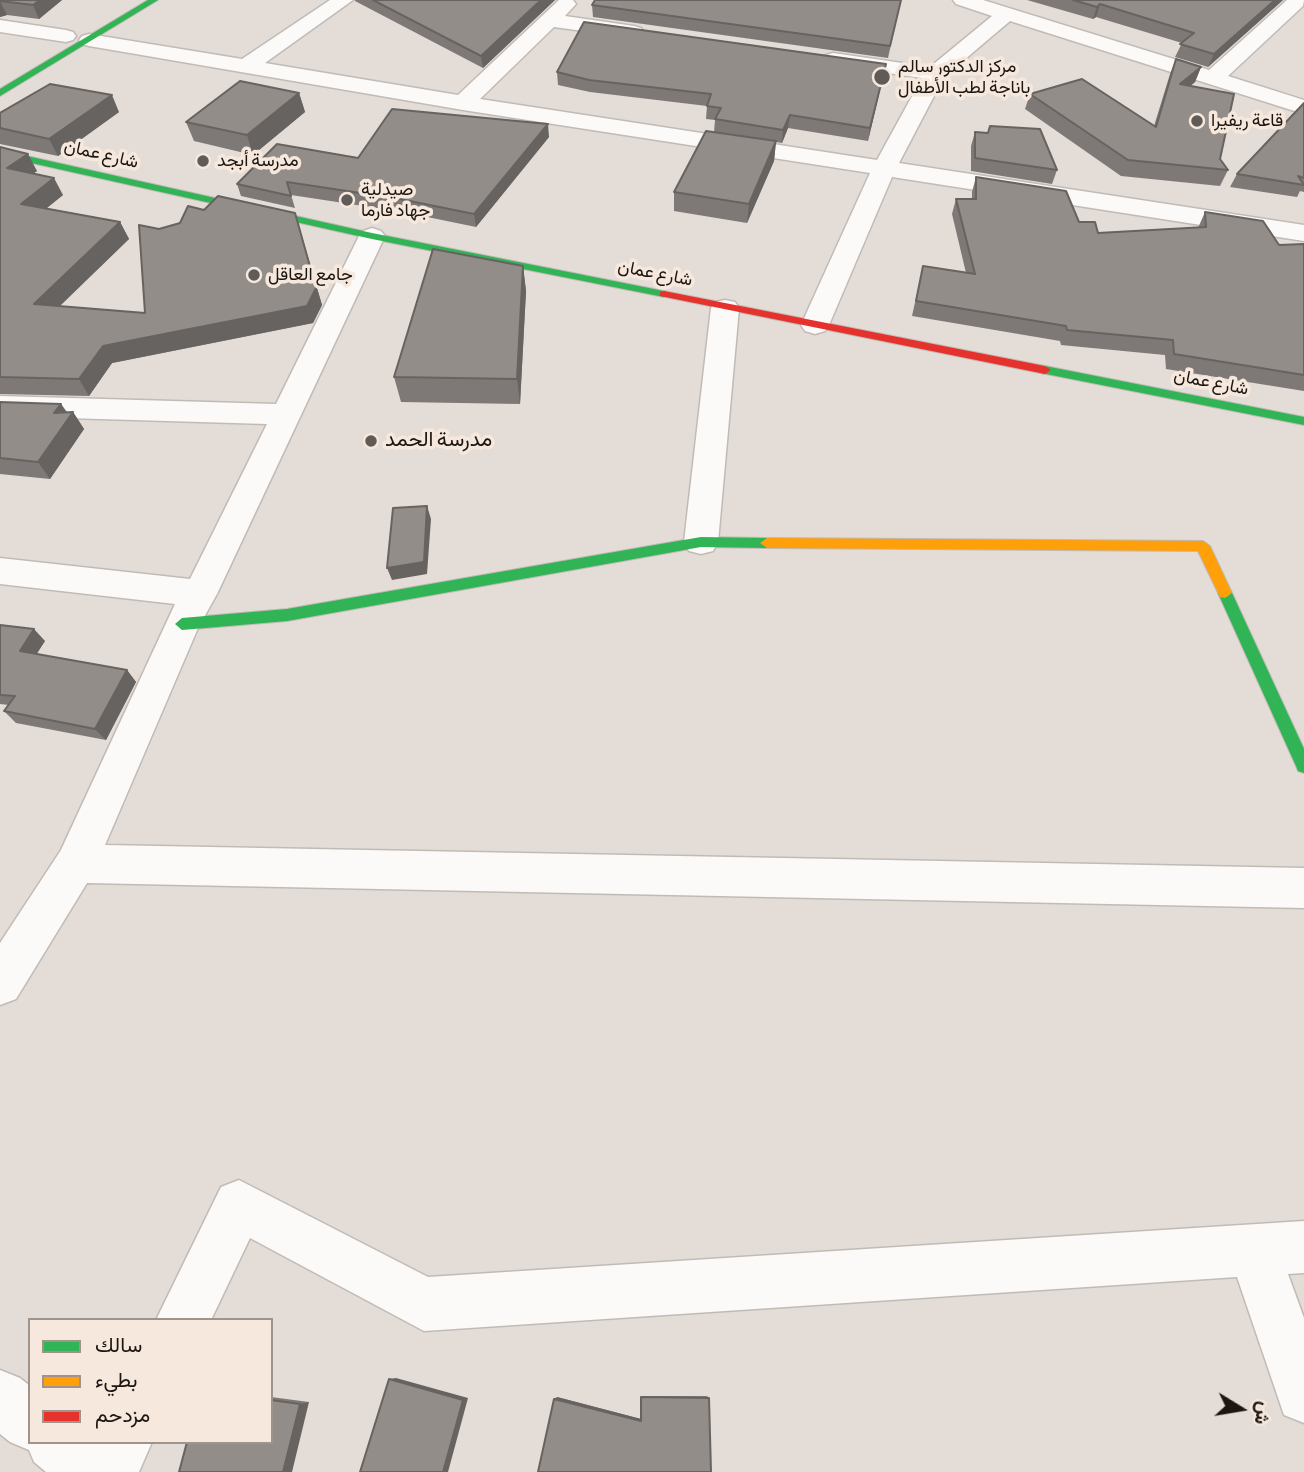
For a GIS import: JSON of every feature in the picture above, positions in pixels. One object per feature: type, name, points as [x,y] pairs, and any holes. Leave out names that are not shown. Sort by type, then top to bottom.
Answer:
[{"type":"street","points":[[11,67],[126,0]]},
{"type":"street","points":[[0,93],[154,0]]},
{"type":"street","points":[[247,66],[343,0]]},
{"type":"street","points":[[463,103],[570,0]]},
{"type":"street","points":[[963,0],[1304,107]]},
{"type":"street","points":[[1213,78],[1295,2]]},
{"type":"street","points":[[815,325],[883,170],[934,74],[1006,15]]},
{"type":"street","points":[[549,20],[659,36]]},
{"type":"street","points":[[0,26],[883,170],[1304,233]]},
{"type":"street","points":[[811,57],[934,74]]},
{"type":"street","name":"شارع عمان","points":[[0,153],[372,236],[1304,421]]},
{"type":"street","points":[[0,983],[76,864],[182,624],[200,594],[372,236]]},
{"type":"street","points":[[701,542],[725,308]]},
{"type":"street","points":[[0,406],[285,414]]},
{"type":"street","points":[[182,624],[287,615],[701,542],[1203,546],[1304,766]]},
{"type":"street","points":[[0,571],[200,594]]},
{"type":"street","points":[[76,864],[1304,888]]},
{"type":"street","points":[[184,1318],[239,1205],[424,1304],[1279,1249],[1304,1395]]},
{"type":"street","points":[[0,1398],[28,1420]]},
{"type":"street","points":[[56,1444],[90,1472]]},
{"type":"street","points":[[110,1472],[123,1444]]},
{"type":"building","points":[[0,0],[40,0],[33,5]]},
{"type":"building","points":[[373,0],[541,0],[481,56]]},
{"type":"building","points":[[595,0],[901,0],[890,46],[592,5]]},
{"type":"building","points":[[1073,0],[1275,0],[1214,54],[1180,44],[1194,33],[1100,4],[1097,7]]},
{"type":"building","points":[[584,22],[886,64],[870,128],[790,115],[783,130],[715,119],[721,108],[707,106],[711,94],[589,80],[557,72]]},
{"type":"building","points":[[1176,59],[1201,67],[1180,84],[1234,94],[1220,159],[1228,170],[1128,160],[1030,94],[1082,79],[1156,127]]},
{"type":"building","points":[[240,81],[299,93],[247,135],[186,122]]},
{"type":"building","points":[[50,84],[112,95],[49,139],[0,128],[0,113]]},
{"type":"building","points":[[1304,103],[1304,178],[1298,176],[1304,185],[1237,174]]},
{"type":"building","points":[[392,109],[548,124],[474,214],[400,199],[287,182],[291,196],[237,184],[277,144],[358,158]]},
{"type":"building","points":[[990,126],[1040,129],[1057,170],[975,158],[975,132],[988,133]]},
{"type":"building","points":[[706,131],[776,141],[749,204],[674,192]]},
{"type":"building","points":[[0,147],[28,154],[7,168],[54,178],[21,204],[120,222],[34,304],[145,313],[139,225],[159,229],[180,223],[188,206],[204,210],[218,196],[295,213],[316,288],[307,306],[103,346],[79,379],[0,377]]},
{"type":"building","points":[[976,177],[1066,191],[1079,222],[1095,222],[1098,233],[1206,227],[1205,212],[1263,221],[1279,245],[1304,244],[1304,375],[1174,354],[1173,340],[1067,330],[1066,326],[916,301],[923,266],[975,274],[956,199],[976,199]]},
{"type":"building","points":[[433,249],[523,266],[517,379],[394,377]]},
{"type":"building","points":[[0,402],[61,404],[54,413],[73,412],[38,462],[0,458]]},
{"type":"building","points":[[427,506],[424,562],[387,568],[393,508]]},
{"type":"building","points":[[0,625],[34,629],[20,651],[127,670],[95,729],[4,711],[15,696],[0,695]]},
{"type":"building","points":[[389,1379],[463,1400],[443,1472],[360,1472]]},
{"type":"building","points":[[641,1397],[709,1398],[711,1472],[538,1472],[554,1399],[641,1421]]},
{"type":"building","points":[[273,1400],[300,1404],[283,1472],[179,1472],[186,1444],[273,1444]]},
{"type":"traffic: fast","points":[[0,93],[154,0]]},
{"type":"traffic: fast","points":[[0,153],[372,236],[664,294]]},
{"type":"traffic: fast","points":[[1045,370],[1304,421]]},
{"type":"traffic: fast","points":[[182,624],[287,615],[701,542],[767,543]]},
{"type":"traffic: fast","points":[[1225,593],[1304,766]]},
{"type":"traffic: slow","points":[[767,543],[1203,546],[1225,593]]},
{"type":"traffic: jam","points":[[664,294],[1045,370]]},
{"type":"place","name":"مركز الدكتور سالم باناجة لطب الأطفال","points":[[882,77]]},
{"type":"place","name":"قاعة ريفيرا","points":[[1197,121]]},
{"type":"place","name":"مدرسة أبجد","points":[[203,161]]},
{"type":"place","name":"صيدلية جهاد فارما","points":[[347,200]]},
{"type":"place","name":"جامع العاقل","points":[[254,275]]},
{"type":"place","name":"مدرسة الحمد","points":[[371,441]]}]
